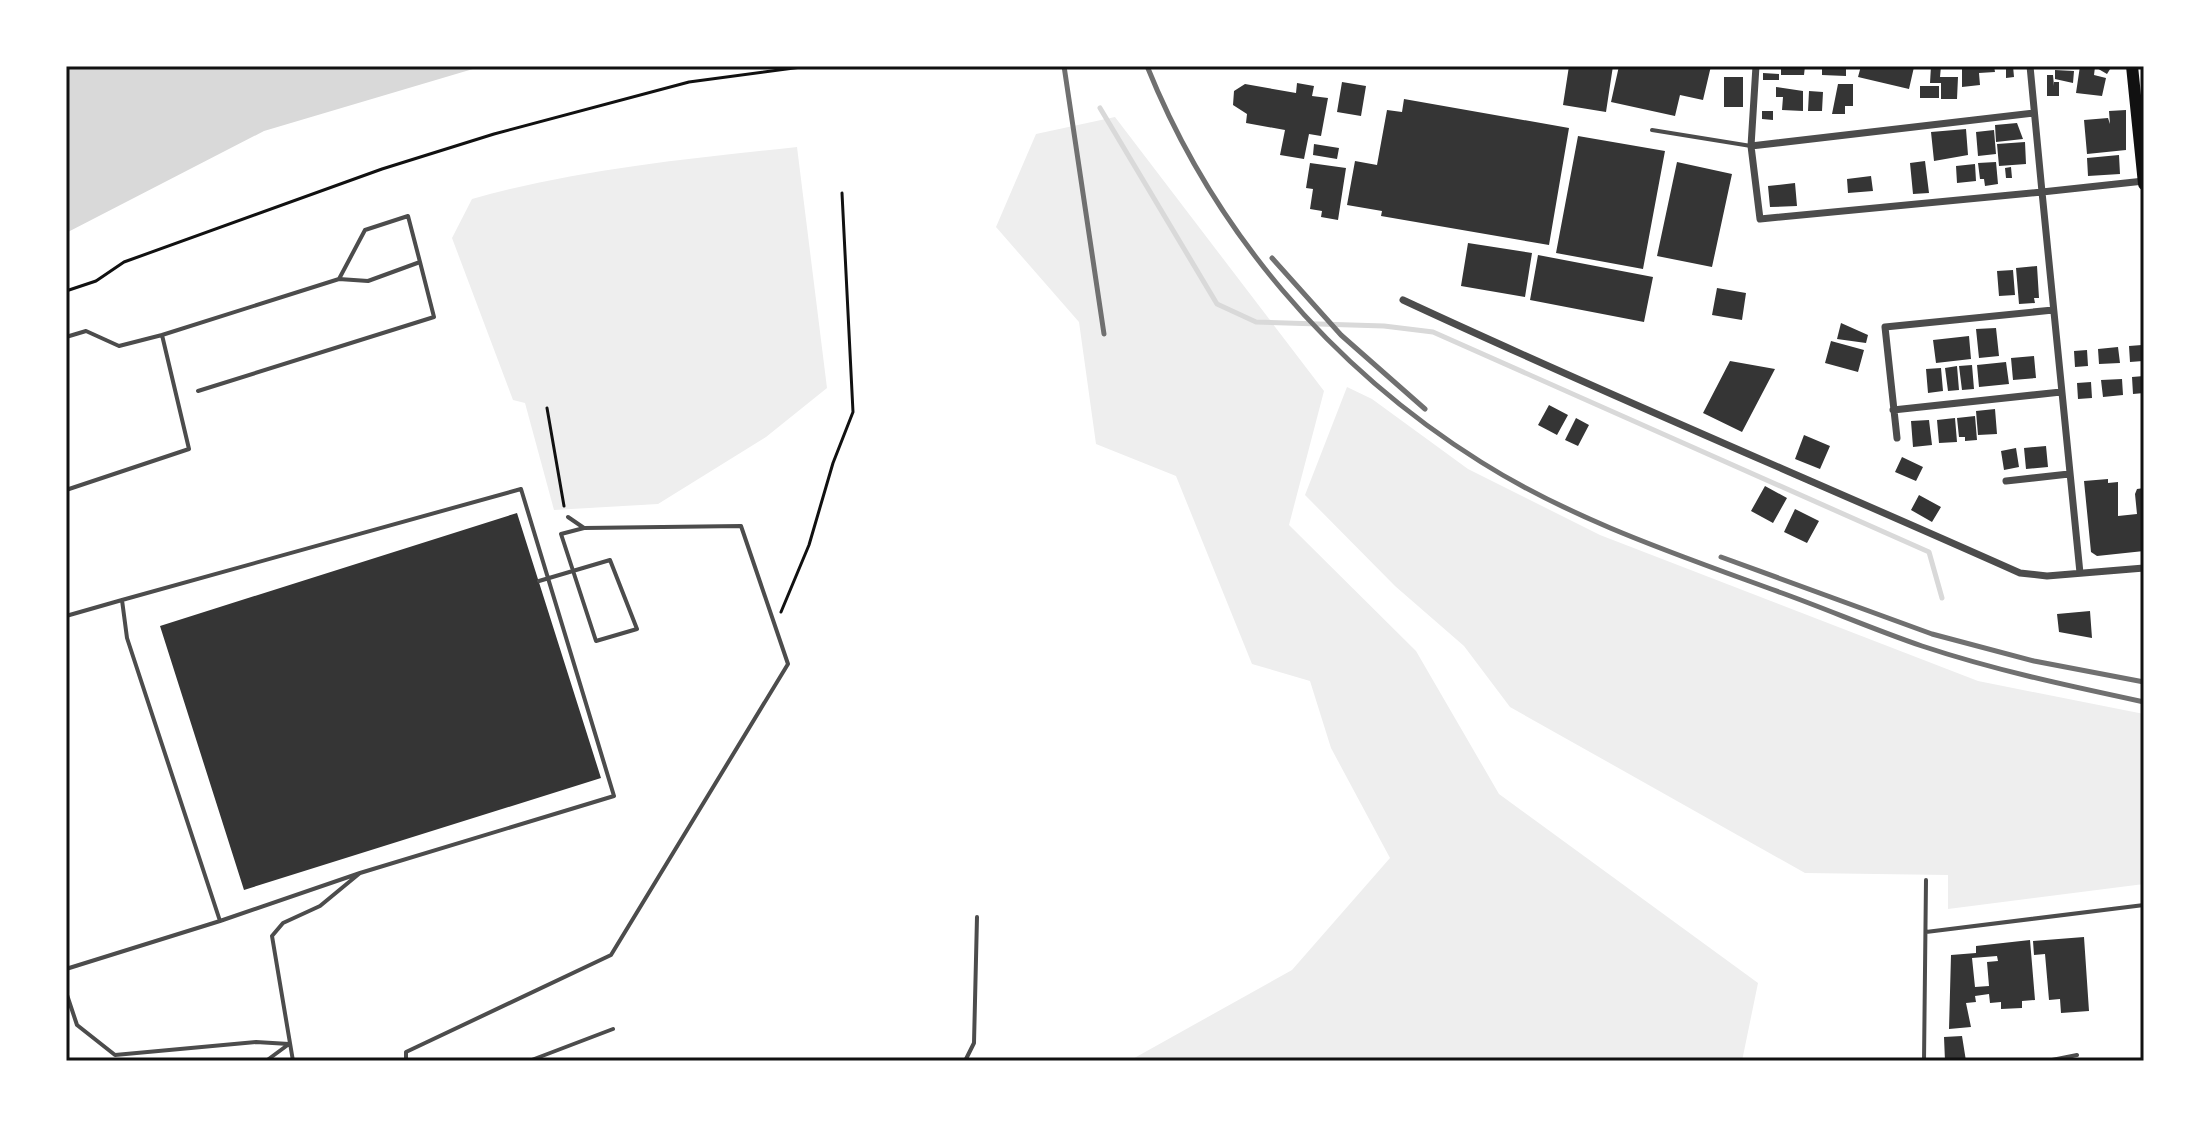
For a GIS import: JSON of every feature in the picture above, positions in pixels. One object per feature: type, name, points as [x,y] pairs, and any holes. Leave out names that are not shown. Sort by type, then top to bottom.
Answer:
[{"type":"main road","points":[[2132,66],[2144,183]]},
{"type":"street","points":[[1756,66],[1751,146],[1760,219],[2144,183]]},
{"type":"street","points":[[2030,66],[2080,573]]},
{"type":"street","points":[[1751,146],[2034,113]]},
{"type":"street","points":[[1403,300],[1607,394],[1716,437],[2020,573],[2047,576],[2144,568]]},
{"type":"street","points":[[1897,438],[1885,327],[2053,310]]},
{"type":"street","points":[[1893,410],[2061,392]]},
{"type":"street","points":[[2006,481],[2069,474]]},
{"type":"lane","points":[[1652,130],[1751,146]]},
{"type":"lane","points":[[198,391],[434,317],[408,216],[365,230],[339,279]]},
{"type":"lane","points":[[66,337],[86,331],[119,346],[339,279],[368,281],[420,262]]},
{"type":"lane","points":[[66,490],[189,449],[162,335]]},
{"type":"lane","points":[[66,616],[521,489],[614,796],[360,873],[66,969]]},
{"type":"lane","points":[[568,517],[584,528]]},
{"type":"lane","points":[[406,1061],[406,1052],[611,955],[788,664],[741,526],[584,528],[561,534],[596,641],[637,629],[610,560],[539,581]]},
{"type":"lane","points":[[122,600],[127,638],[220,921]]},
{"type":"lane","points":[[293,1061],[272,936],[283,923],[320,906],[360,873]]},
{"type":"lane","points":[[1924,1061],[1926,880]]},
{"type":"lane","points":[[1926,932],[2144,905]]},
{"type":"lane","points":[[965,1061],[974,1043],[977,917]]},
{"type":"lane","points":[[66,992],[77,1025],[115,1055],[256,1042],[289,1044]]},
{"type":"lane","points":[[529,1061],[542,1059],[613,1029]]},
{"type":"lane","points":[[266,1061],[289,1044]]},
{"type":"lane","points":[[2047,1061],[2077,1055]]},
{"type":"path","points":[[66,291],[96,281],[124,262],[382,169],[480,139],[689,82],[809,66]]},
{"type":"path","points":[[775,626],[809,545],[833,463],[853,412],[842,193]]},
{"type":"path","points":[[547,408],[568,517]]},
{"type":"shaded area","points":[[66,66],[483,66],[264,131],[66,233]]},
{"type":"shaded area","points":[[1115,117],[1324,391],[1289,525],[1416,651],[1499,794],[1758,983],[1742,1061],[1129,1061],[1292,970],[1390,858],[1331,748],[1310,681],[1252,664],[1176,476],[1096,444],[1079,322],[996,227],[1036,134]]},
{"type":"shaded area","points":[[797,147],[827,388],[766,437],[658,504],[554,510],[525,403],[513,400],[452,238],[472,199],[592,173]]},
{"type":"shaded area","points":[[1347,387],[1372,399],[1468,469],[1600,535],[1978,681],[2144,714],[2144,884],[1948,909],[1948,875],[1805,873],[1510,707],[1464,646],[1395,586],[1305,495]]},
{"type":"building","points":[[1569,66],[1613,66],[1606,112],[1563,105]]},
{"type":"building","points":[[1619,66],[1711,66],[1703,100],[1680,95],[1675,116],[1611,102]]},
{"type":"building","points":[[1781,66],[1805,66],[1804,75],[1781,75]]},
{"type":"building","points":[[1822,66],[1846,66],[1846,76],[1822,75]]},
{"type":"building","points":[[1861,66],[1914,67],[1909,89],[1858,77]]},
{"type":"building","points":[[1931,66],[1941,66],[1940,77],[1958,77],[1957,99],[1941,99],[1941,83],[1930,83]]},
{"type":"building","points":[[1962,66],[1994,66],[1995,72],[1979,73],[1980,85],[1962,87]]},
{"type":"building","points":[[2006,66],[2013,66],[2014,77],[2006,78]]},
{"type":"building","points":[[2080,66],[2112,66],[2107,74],[2095,67],[2094,75],[2106,78],[2102,96],[2076,93]]},
{"type":"building","points":[[2055,70],[2074,71],[2073,83],[2055,79]]},
{"type":"building","points":[[1763,73],[1779,74],[1779,80],[1763,80]]},
{"type":"building","points":[[2047,75],[2053,75],[2054,86],[2054,82],[2059,82],[2059,96],[2047,96]]},
{"type":"building","points":[[1724,77],[1743,77],[1743,107],[1724,107]]},
{"type":"building","points":[[1342,82],[1366,86],[1361,116],[1337,112]]},
{"type":"building","points":[[1297,83],[1314,86],[1312,96],[1328,98],[1321,136],[1309,134],[1304,159],[1280,155],[1285,130],[1246,123],[1247,114],[1233,105],[1234,91],[1245,84],[1296,93]]},
{"type":"building","points":[[1838,84],[1853,84],[1853,106],[1845,106],[1845,114],[1832,114]]},
{"type":"building","points":[[1920,86],[1939,86],[1939,98],[1920,98]]},
{"type":"building","points":[[1776,87],[1803,91],[1803,111],[1782,110],[1783,97],[1776,97]]},
{"type":"building","points":[[1809,91],[1823,92],[1822,111],[1808,111]]},
{"type":"building","points":[[1404,99],[1569,128],[1549,245],[1381,216],[1382,211],[1347,205],[1355,161],[1377,165],[1387,110],[1402,112]]},
{"type":"building","points":[[2126,110],[2126,150],[2087,154],[2084,120],[2108,118],[2110,124],[2109,111]]},
{"type":"building","points":[[1762,111],[1773,111],[1773,120],[1762,119]]},
{"type":"building","points":[[2017,123],[2023,139],[1996,142],[1995,125]]},
{"type":"building","points":[[1966,129],[1968,155],[1934,161],[1931,132]]},
{"type":"building","points":[[1994,130],[1996,154],[1978,156],[1976,132]]},
{"type":"building","points":[[1578,136],[1665,151],[1643,269],[1556,253]]},
{"type":"building","points":[[2025,142],[2026,164],[1999,166],[1997,144]]},
{"type":"building","points":[[1314,144],[1339,148],[1337,159],[1313,155]]},
{"type":"building","points":[[2119,155],[2120,174],[2088,176],[2087,158]]},
{"type":"building","points":[[1925,161],[1929,193],[1913,194],[1910,163]]},
{"type":"building","points":[[1677,162],[1732,174],[1712,267],[1657,256]]},
{"type":"building","points":[[1996,162],[1998,184],[1985,186],[1984,179],[1980,179],[1978,163]]},
{"type":"building","points":[[1310,163],[1346,168],[1338,220],[1321,217],[1322,211],[1310,209],[1313,189],[1306,188]]},
{"type":"building","points":[[1975,164],[1976,181],[1957,183],[1956,166]]},
{"type":"building","points":[[2011,167],[2012,178],[2006,178],[2005,168]]},
{"type":"building","points":[[1871,176],[1873,191],[1848,193],[1847,179]]},
{"type":"building","points":[[1795,183],[1797,206],[1770,207],[1768,186]]},
{"type":"building","points":[[1468,243],[1532,253],[1525,297],[1461,286]]},
{"type":"building","points":[[1538,255],[1653,277],[1644,322],[1530,300]]},
{"type":"building","points":[[2037,266],[2039,298],[2034,298],[2035,303],[2019,304],[2016,268]]},
{"type":"building","points":[[2013,270],[2015,295],[1999,296],[1997,271]]},
{"type":"building","points":[[1717,288],[1746,293],[1742,320],[1712,315]]},
{"type":"building","points":[[1841,323],[1868,335],[1866,343],[1837,339]]},
{"type":"building","points":[[1996,328],[1999,356],[1979,358],[1976,329]]},
{"type":"building","points":[[1969,336],[1971,359],[1936,363],[1933,340]]},
{"type":"building","points":[[1831,341],[1864,350],[1858,372],[1825,363]]},
{"type":"building","points":[[2142,345],[2143,361],[2130,362],[2129,346]]},
{"type":"building","points":[[2118,347],[2120,363],[2099,364],[2098,349]]},
{"type":"building","points":[[2087,350],[2088,366],[2075,367],[2074,351]]},
{"type":"building","points":[[2034,356],[2036,378],[2013,380],[2011,358]]},
{"type":"building","points":[[1730,361],[1775,369],[1742,432],[1703,413]]},
{"type":"building","points":[[2006,362],[2009,384],[1979,387],[1977,365]]},
{"type":"building","points":[[1972,365],[1974,389],[1962,390],[1959,366]]},
{"type":"building","points":[[1957,366],[1959,390],[1948,391],[1945,368]]},
{"type":"building","points":[[1941,368],[1943,391],[1928,393],[1926,369]]},
{"type":"building","points":[[2144,376],[2144,393],[2133,394],[2132,377]]},
{"type":"building","points":[[2122,379],[2123,395],[2103,397],[2101,380]]},
{"type":"building","points":[[2091,382],[2092,398],[2078,399],[2077,383]]},
{"type":"building","points":[[1549,405],[1568,415],[1557,435],[1538,425]]},
{"type":"building","points":[[1995,409],[1997,434],[1978,435],[1976,411]]},
{"type":"building","points":[[1975,416],[1977,440],[1965,441],[1965,437],[1959,437],[1957,418]]},
{"type":"building","points":[[1576,418],[1589,425],[1578,446],[1565,440]]},
{"type":"building","points":[[1955,418],[1957,442],[1939,443],[1937,420]]},
{"type":"building","points":[[1929,420],[1932,445],[1913,447],[1911,421]]},
{"type":"building","points":[[1804,435],[1830,446],[1820,469],[1795,459]]},
{"type":"building","points":[[2046,446],[2048,467],[2026,469],[2024,448]]},
{"type":"building","points":[[2016,448],[2019,467],[2004,470],[2001,451]]},
{"type":"building","points":[[1902,457],[1923,467],[1916,481],[1895,472]]},
{"type":"building","points":[[2108,479],[2108,483],[2118,482],[2118,516],[2137,514],[2135,494],[2137,489],[2144,488],[2144,551],[2097,556],[2091,552],[2084,481]]},
{"type":"building","points":[[1765,486],[1787,498],[1773,523],[1751,511]]},
{"type":"building","points":[[1919,495],[1941,507],[1932,522],[1911,510]]},
{"type":"building","points":[[1795,509],[1819,521],[1807,543],[1784,532]]},
{"type":"building","points":[[517,513],[601,778],[244,890],[160,626]]},
{"type":"building","points":[[2090,611],[2092,638],[2059,632],[2057,614]]},
{"type":"building","points":[[2084,937],[2089,1011],[2061,1013],[2060,999],[2049,1000],[2045,954],[2034,955],[2033,941]]},
{"type":"building","points":[[2030,940],[2035,1000],[2022,1001],[2022,1008],[2001,1009],[2001,1002],[1990,1003],[1989,994],[1975,996],[1976,1002],[1966,1003],[1971,1027],[1949,1029],[1951,955],[1976,953],[1976,946]],"holes":[[[1997,956],[1998,961],[1987,962],[1989,986],[1975,987],[1972,958]]]},
{"type":"building","points":[[1962,1036],[1966,1061],[1945,1061],[1944,1037]]},
{"type":"waterway","points":[[1100,108],[1217,304],[1256,322],[1384,326],[1433,332],[1929,552],[1942,598]]},
{"type":"railway","points":[[1064,66],[1104,334]]},
{"type":"railway","points":[[1147,66],[1174,126],[1206,184],[1242,239],[1282,290],[1327,339],[1375,384],[1426,425],[1481,462],[1553,502],[1628,535],[1904,640],[2004,670],[2144,702]]},
{"type":"railway","points":[[1272,258],[1341,335],[1425,409]]},
{"type":"railway","points":[[1721,557],[1932,634],[2034,661],[2144,682]]}]
